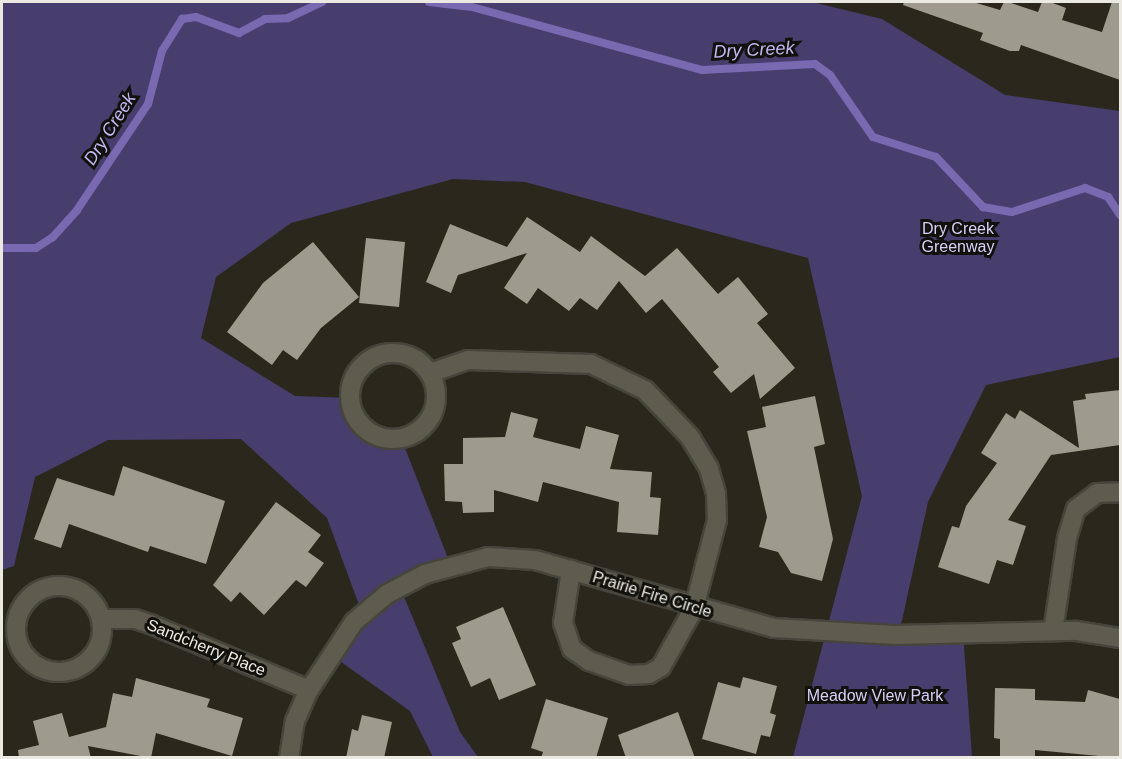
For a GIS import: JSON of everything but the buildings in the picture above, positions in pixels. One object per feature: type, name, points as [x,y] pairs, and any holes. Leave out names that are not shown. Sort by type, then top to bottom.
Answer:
[{"type":"street","points":[[385,353],[407,355],[430,373],[437,394],[435,407],[429,420],[414,434],[394,439],[381,437],[368,431],[355,416],[350,388],[356,374],[371,358],[385,353]]},
{"type":"street","points":[[430,373],[468,360],[575,361],[622,376],[657,400],[697,446],[716,494],[713,542],[694,608],[674,650],[657,670],[640,676],[615,671],[583,658],[566,639],[563,617],[571,570]]},
{"type":"street","points":[[1053,631],[1076,509],[1097,493],[1120,492]]},
{"type":"street","name":"Prairie Fire Circle","points":[[289,758],[295,721],[309,690],[354,622],[387,594],[424,574],[502,555],[571,570],[694,608],[764,626],[808,632],[895,635],[1053,631],[1120,638]]},
{"type":"street","points":[[51,586],[73,587],[86,595],[101,619],[102,633],[95,652],[80,667],[67,671],[46,670],[34,664],[24,654],[16,636],[16,621],[26,601],[51,586]]},
{"type":"street","name":"Sandcherry Place","points":[[101,619],[135,620],[150,624],[309,690]]},
{"type":"green space","name":"Dry Creek Greenway","points":[[2,2],[812,2],[882,19],[1005,95],[1120,111],[1120,357],[986,385],[928,502],[899,634],[963,633],[972,757],[793,757],[862,496],[808,258],[525,182],[453,179],[291,223],[216,277],[201,338],[295,396],[350,398],[355,416],[368,431],[381,437],[401,438],[451,566],[400,587],[460,732],[478,757],[433,757],[410,711],[330,654],[362,613],[327,518],[241,439],[108,440],[35,477],[14,566],[2,570]]},
{"type":"waterway","name":"Dry Creek","points":[[2,248],[36,248],[53,237],[77,210],[148,104],[162,51],[182,19],[196,17],[239,33],[265,19],[288,18],[323,2]]},
{"type":"waterway","name":"Dry Creek","points":[[429,2],[472,7],[702,70],[815,64],[830,75],[873,137],[936,157],[983,207],[1012,212],[1085,188],[1108,197],[1120,215]]},
{"type":"park label","name":"Meadow View Park","points":[[875,696]]}]
